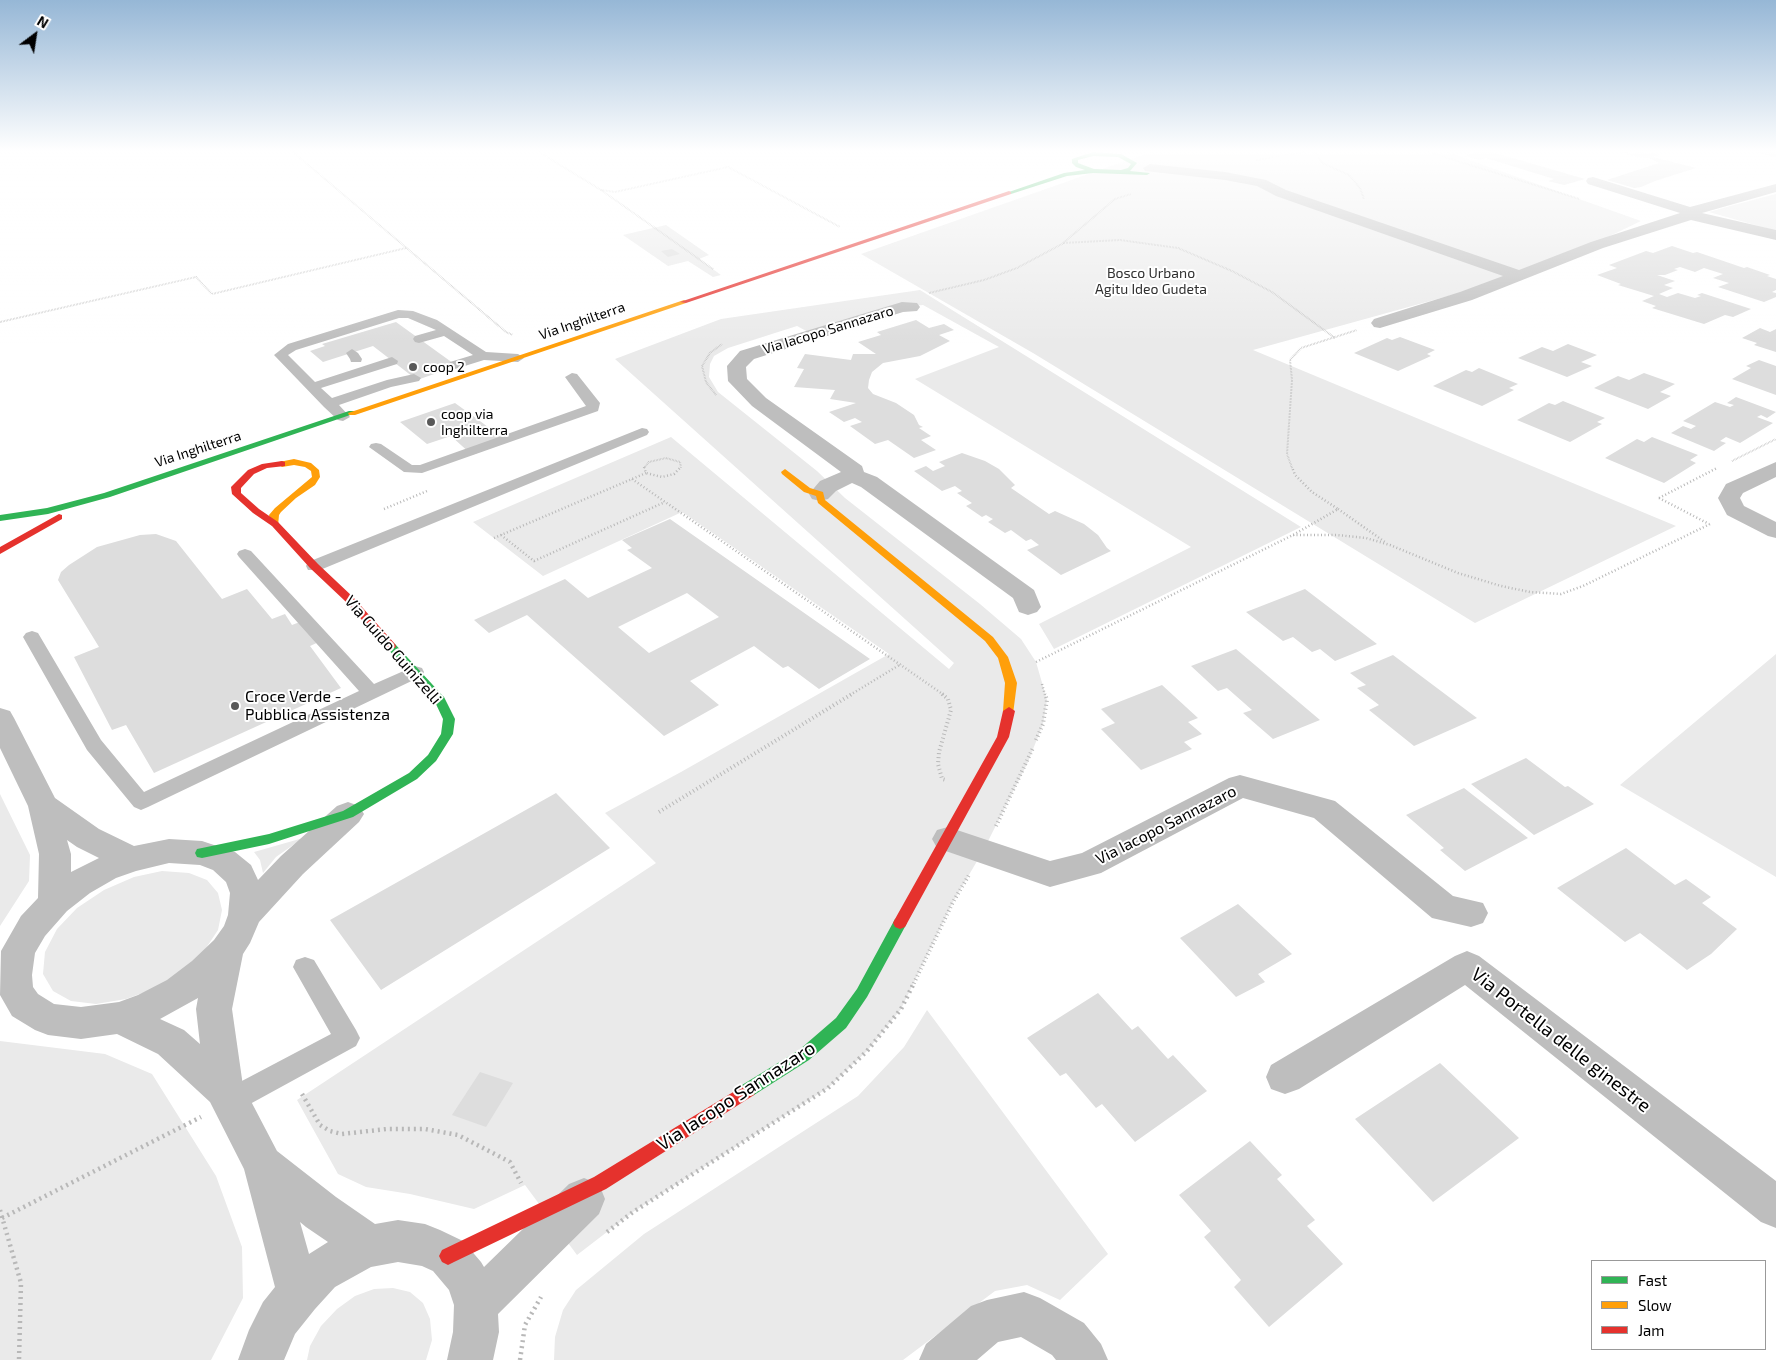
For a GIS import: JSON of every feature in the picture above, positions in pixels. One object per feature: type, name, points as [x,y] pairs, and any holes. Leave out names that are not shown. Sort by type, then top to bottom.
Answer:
[{"type":"main road","name":"Via Inghilterra","points":[[0,518],[48,511],[107,495],[943,215]]},
{"type":"main road","name":"Via Guido Guinizelli","points":[[202,853],[269,839],[348,814],[413,776],[432,758],[446,734],[449,719],[440,700],[349,599],[314,566],[275,524],[256,511],[237,494],[236,487],[241,480],[251,472],[265,466],[294,462],[315,470],[316,477],[312,483],[293,496],[274,515],[275,524]]},
{"type":"main road","name":"Via Iacopo Sannazaro","points":[[448,1256],[600,1183],[804,1056],[841,1023],[862,993],[948,839],[1002,737],[1008,710],[1010,683],[1003,657],[989,639],[821,501],[820,494],[807,490],[785,472]]},
{"type":"main road","name":"Via Inghilterra","points":[[0,551],[50,521],[107,495]]},
{"type":"street","points":[[1344,215],[1518,275]]},
{"type":"street","points":[[1380,322],[1466,296],[1518,275],[1683,215]]},
{"type":"street","points":[[1700,215],[1776,235]]},
{"type":"street","name":"Via Iacopo Sannazaro","points":[[911,307],[902,307],[775,345],[747,356],[736,366],[738,381],[759,402],[854,471],[852,475],[869,482],[1025,595],[1028,607]]},
{"type":"street","points":[[1776,469],[1734,488],[1729,498],[1736,510],[1776,532]]},
{"type":"street","points":[[820,494],[828,486],[852,475]]},
{"type":"street","points":[[0,718],[43,806],[55,854],[55,902]]},
{"type":"street","name":"Via Iacopo Sannazaro","points":[[948,839],[1050,874],[1090,864],[1240,786],[1324,809],[1444,908],[1471,913]]},
{"type":"street","points":[[43,806],[88,838],[132,859]]},
{"type":"street","name":"Via Guido Guinizelli","points":[[245,915],[292,866],[348,814]]},
{"type":"street","points":[[169,851],[202,853],[224,861],[240,874],[247,893],[245,915],[238,933],[226,950],[206,972],[180,991],[150,1007],[119,1018],[81,1023],[48,1019],[10,993],[18,951],[33,926],[55,902],[78,884],[104,870],[132,859],[169,851]]},
{"type":"street","points":[[226,950],[214,1009],[227,1095],[263,1165],[298,1293]]},
{"type":"street","name":"Via Portella delle ginestre","points":[[1285,1076],[1467,966],[1776,1207]]},
{"type":"street","points":[[119,1018],[171,1042],[227,1095]]},
{"type":"street","points":[[263,1165],[321,1212],[370,1246]]},
{"type":"street","name":"Via Iacopo Sannazaro","points":[[476,1305],[600,1183]]},
{"type":"street","points":[[260,1355],[279,1318],[298,1293],[320,1272],[344,1257],[370,1246],[398,1241],[425,1245],[448,1256],[466,1277],[476,1305],[476,1332],[470,1360]]},
{"type":"street","points":[[942,1360],[987,1322],[1024,1314],[1068,1339],[1085,1360]]},
{"type":"lane","points":[[343,417],[280,355],[292,347],[398,314],[420,317],[435,324],[483,356]]},
{"type":"lane","points":[[420,317],[403,328],[435,324]]},
{"type":"lane","points":[[419,339],[446,331]]},
{"type":"lane","points":[[432,348],[458,340]]},
{"type":"lane","points":[[444,357],[470,348]]},
{"type":"lane","points":[[308,383],[338,369],[354,356],[380,351]]},
{"type":"lane","points":[[455,365],[483,356],[518,358]]},
{"type":"lane","points":[[308,383],[392,361]]},
{"type":"lane","points":[[325,400],[386,384],[409,374]]},
{"type":"lane","points":[[376,447],[409,469],[422,469],[594,408],[593,403],[572,377]]},
{"type":"lane","points":[[314,566],[642,432]]},
{"type":"lane","points":[[245,554],[371,694]]},
{"type":"lane","points":[[32,637],[94,745],[141,802],[415,672]]},
{"type":"lane","points":[[227,1095],[288,1070],[347,1038],[305,967]]},
{"type":"path","points":[[368,215],[506,332],[514,335]]},
{"type":"path","points":[[637,215],[714,269]]},
{"type":"path","points":[[818,215],[841,228]]},
{"type":"path","points":[[927,294],[984,280],[1017,268],[1062,244],[1096,215]]},
{"type":"path","points":[[1062,244],[1092,240],[1120,240],[1178,248],[1232,271],[1272,292],[1335,338]]},
{"type":"path","points":[[0,322],[196,276],[212,294],[406,248]]},
{"type":"path","points":[[1380,322],[1302,348],[1290,360],[1292,380],[1287,454],[1295,475],[1312,492],[1372,535],[1390,545]]},
{"type":"path","points":[[721,399],[706,382],[702,366],[710,353],[723,343]]},
{"type":"path","points":[[494,538],[646,473],[655,477],[668,476],[678,472],[681,465],[676,460],[660,458],[646,464],[644,467],[646,473]]},
{"type":"path","points":[[632,479],[938,690],[948,699],[951,710],[939,752],[938,764],[942,779],[1007,804]]},
{"type":"path","points":[[384,509],[427,492]]},
{"type":"path","points":[[501,535],[534,561],[665,501]]},
{"type":"path","points":[[1031,655],[1036,662],[1293,535],[1338,509]]},
{"type":"path","points":[[1293,535],[1337,535],[1366,538],[1390,545],[1458,573],[1501,586],[1530,592],[1561,594],[1583,586],[1710,524]]},
{"type":"path","points":[[660,812],[901,664]]},
{"type":"path","points":[[288,1070],[320,1125],[330,1131],[342,1134],[387,1129],[425,1129],[458,1135],[499,1155],[510,1162],[519,1176],[532,1216]]},
{"type":"path","points":[[2,1218],[227,1095]]},
{"type":"path","points":[[0,1210],[21,1282],[19,1360]]},
{"type":"green space","name":"Bosco Urbano Agitu Ideo Gudeta","points":[[971,215],[1625,215],[1641,221],[1535,272],[1253,350],[1676,526],[1475,623],[1033,353],[861,254]]},
{"type":"green space","points":[[1721,215],[1776,215],[1776,231]]},
{"type":"green space","points":[[666,225],[709,255],[699,259],[721,275],[713,277],[688,261],[668,266],[623,235]]},
{"type":"green space","points":[[920,290],[1301,527],[1054,649],[1039,624],[1191,547],[915,379],[999,347],[923,305],[902,307],[812,334],[797,326],[728,348],[714,356],[710,364],[709,377],[718,392],[817,471],[845,498],[980,604],[1021,639],[1036,662],[1047,700],[1043,724],[1028,762],[983,851],[953,902],[901,1009],[867,1051],[828,1088],[633,1212],[577,1255],[525,1185],[474,1209],[410,1194],[366,1187],[338,1174],[297,1100],[656,863],[605,813],[889,654],[682,512],[543,576],[473,522],[671,437],[949,669],[954,663],[615,359],[721,319]]},
{"type":"green space","points":[[1776,654],[1776,877],[1620,785]]},
{"type":"green space","points":[[0,794],[30,855],[29,881],[0,926]]},
{"type":"green space","points":[[303,838],[276,857],[263,873],[260,860],[254,852]]},
{"type":"green space","points":[[162,871],[189,873],[207,880],[218,893],[222,910],[218,930],[204,951],[182,971],[156,988],[126,999],[96,1004],[71,1001],[53,991],[43,974],[45,952],[57,929],[77,908],[104,890],[134,877]]},
{"type":"green space","points":[[927,1010],[1108,1254],[1060,1300],[1027,1285],[995,1291],[903,1360],[554,1360],[555,1337],[563,1310],[576,1290],[644,1234],[858,1096],[904,1047]]},
{"type":"green space","points":[[0,1041],[105,1054],[152,1074],[216,1176],[242,1247],[243,1298],[211,1360],[0,1360]]},
{"type":"green space","points":[[393,1288],[410,1292],[423,1303],[430,1319],[432,1340],[426,1360],[307,1360],[310,1346],[321,1326],[337,1309],[355,1296],[374,1289]]},
{"type":"building","points":[[1672,246],[1770,275],[1767,276],[1776,279],[1776,290],[1772,292],[1776,293],[1776,297],[1764,302],[1718,287],[1729,283],[1713,278],[1723,274],[1704,268],[1695,272],[1680,267],[1674,269],[1678,270],[1665,275],[1657,275],[1675,281],[1664,285],[1673,288],[1659,294],[1667,297],[1678,293],[1695,298],[1701,296],[1697,295],[1702,293],[1751,309],[1733,317],[1725,315],[1704,324],[1652,308],[1656,306],[1642,301],[1654,296],[1618,285],[1621,284],[1597,275],[1617,268],[1609,265],[1646,251],[1653,253]]},
{"type":"building","points":[[672,249],[680,254],[668,257],[661,251]]},
{"type":"building","points":[[916,320],[929,328],[944,324],[954,330],[939,335],[950,341],[920,356],[883,363],[872,372],[868,388],[873,394],[896,403],[914,415],[919,425],[923,427],[919,428],[931,436],[921,440],[936,450],[914,458],[888,440],[875,444],[850,426],[862,422],[855,418],[844,422],[829,412],[856,403],[830,399],[835,390],[794,387],[804,369],[797,368],[805,354],[851,360],[853,354],[876,354],[858,342],[881,335],[877,332]]},
{"type":"building","points":[[396,322],[457,366],[417,380],[373,346],[323,362],[310,351],[325,346],[322,344]]},
{"type":"building","points":[[1760,328],[1770,332],[1776,329],[1776,352],[1754,345],[1757,343],[1742,338]]},
{"type":"building","points":[[1400,337],[1435,350],[1427,354],[1431,356],[1398,371],[1354,353],[1387,338],[1392,340]]},
{"type":"building","points":[[1568,344],[1597,355],[1581,362],[1592,366],[1567,377],[1518,358],[1542,347],[1553,351]]},
{"type":"building","points":[[1759,360],[1776,366],[1776,395],[1732,379],[1751,368],[1746,366]]},
{"type":"building","points":[[1479,368],[1518,384],[1509,388],[1514,390],[1482,406],[1433,386],[1466,370],[1472,372]]},
{"type":"building","points":[[1644,373],[1675,384],[1660,392],[1671,396],[1648,409],[1594,388],[1618,376],[1629,380]]},
{"type":"building","points":[[1736,397],[1776,412],[1767,418],[1761,415],[1757,417],[1773,423],[1740,443],[1726,437],[1720,441],[1726,443],[1714,451],[1671,433],[1683,426],[1691,429],[1696,426],[1683,421],[1715,402],[1730,407],[1734,405],[1727,403]]},
{"type":"building","points":[[1563,401],[1605,418],[1597,422],[1602,424],[1570,442],[1517,420],[1549,403],[1555,405]]},
{"type":"building","points":[[455,403],[507,442],[472,455],[451,436],[427,444],[400,422]]},
{"type":"building","points":[[1652,437],[1698,455],[1690,460],[1696,463],[1664,483],[1605,458],[1637,439],[1644,442]]},
{"type":"building","points":[[962,453],[985,461],[999,469],[1015,485],[1011,488],[1049,514],[1055,511],[1084,524],[1098,535],[1111,551],[1061,575],[1027,550],[1039,545],[1031,539],[1026,541],[1011,530],[1005,533],[988,522],[993,519],[986,515],[982,517],[966,506],[972,503],[957,493],[962,491],[955,486],[942,491],[914,471],[926,466],[933,471],[945,466],[939,462]]},
{"type":"building","points":[[670,519],[870,659],[819,689],[788,666],[783,668],[754,646],[690,681],[719,705],[664,736],[527,615],[489,633],[474,620],[565,579],[588,598],[652,568],[627,550],[632,548],[622,540]],"holes":[[[687,593],[719,617],[649,653],[618,627]]]},
{"type":"building","points":[[156,534],[176,541],[222,599],[247,589],[272,619],[285,614],[292,625],[305,620],[321,641],[310,646],[341,688],[154,773],[126,725],[112,730],[74,657],[99,647],[58,580],[61,572],[69,565],[97,547],[140,535]]},
{"type":"building","points":[[1305,589],[1377,644],[1335,661],[1320,649],[1312,652],[1293,637],[1283,641],[1246,612]]},
{"type":"building","points":[[1236,649],[1320,720],[1273,739],[1243,713],[1252,710],[1227,688],[1218,691],[1191,666]]},
{"type":"building","points":[[1393,655],[1477,718],[1414,746],[1369,710],[1379,705],[1357,688],[1366,685],[1350,673]]},
{"type":"building","points":[[1162,685],[1198,718],[1188,722],[1202,734],[1184,742],[1192,749],[1141,770],[1101,729],[1115,723],[1101,709]]},
{"type":"building","points":[[1526,758],[1565,787],[1568,786],[1594,804],[1534,835],[1471,784]]},
{"type":"building","points":[[1464,788],[1528,838],[1465,871],[1440,850],[1444,848],[1406,815]]},
{"type":"building","points":[[556,793],[610,848],[381,990],[330,920]]},
{"type":"building","points":[[1626,848],[1675,885],[1686,879],[1711,897],[1702,903],[1737,929],[1711,954],[1687,970],[1640,933],[1625,942],[1557,888]]},
{"type":"building","points":[[1238,904],[1292,954],[1258,974],[1265,982],[1236,997],[1180,938]]},
{"type":"building","points":[[1098,993],[1132,1030],[1138,1026],[1168,1059],[1173,1055],[1207,1091],[1135,1142],[1102,1104],[1096,1108],[1066,1073],[1060,1076],[1027,1038]]},
{"type":"building","points":[[1440,1063],[1519,1138],[1433,1202],[1355,1119]]},
{"type":"building","points":[[480,1072],[513,1083],[486,1127],[452,1115]]},
{"type":"building","points":[[1250,1141],[1282,1175],[1277,1179],[1315,1220],[1307,1226],[1343,1264],[1269,1327],[1234,1287],[1241,1280],[1204,1237],[1211,1231],[1179,1195]]},
{"type":"traffic: fast","points":[[0,518],[48,511],[107,495],[352,413]]},
{"type":"traffic: fast","points":[[202,853],[269,839],[348,814],[413,776],[432,758],[447,734],[449,719],[440,700],[391,646]]},
{"type":"traffic: fast","points":[[748,1090],[804,1055],[841,1023],[862,993],[900,923]]},
{"type":"traffic: slow","points":[[352,413],[684,302]]},
{"type":"traffic: slow","points":[[275,524],[274,515],[278,510],[293,496],[312,483],[316,477],[315,470],[308,465],[294,462],[282,464]]},
{"type":"traffic: slow","points":[[785,472],[807,490],[820,494],[821,501],[989,639],[1003,657],[1011,683],[1009,711]]},
{"type":"traffic: jam","points":[[684,302],[942,215]]},
{"type":"traffic: jam","points":[[282,464],[265,466],[251,472],[236,487],[237,494],[256,511],[275,524],[314,566],[349,599],[391,646]]},
{"type":"traffic: jam","points":[[0,551],[59,517]]},
{"type":"traffic: jam","points":[[900,923],[1003,737],[1009,711]]},
{"type":"traffic: jam","points":[[448,1256],[600,1183],[748,1090]]},
{"type":"place","name":"coop 2","points":[[413,367]]},
{"type":"place","name":"coop via Inghilterra","points":[[431,422]]},
{"type":"place","name":"Croce Verde - Pubblica Assistenza","points":[[235,706]]}]
